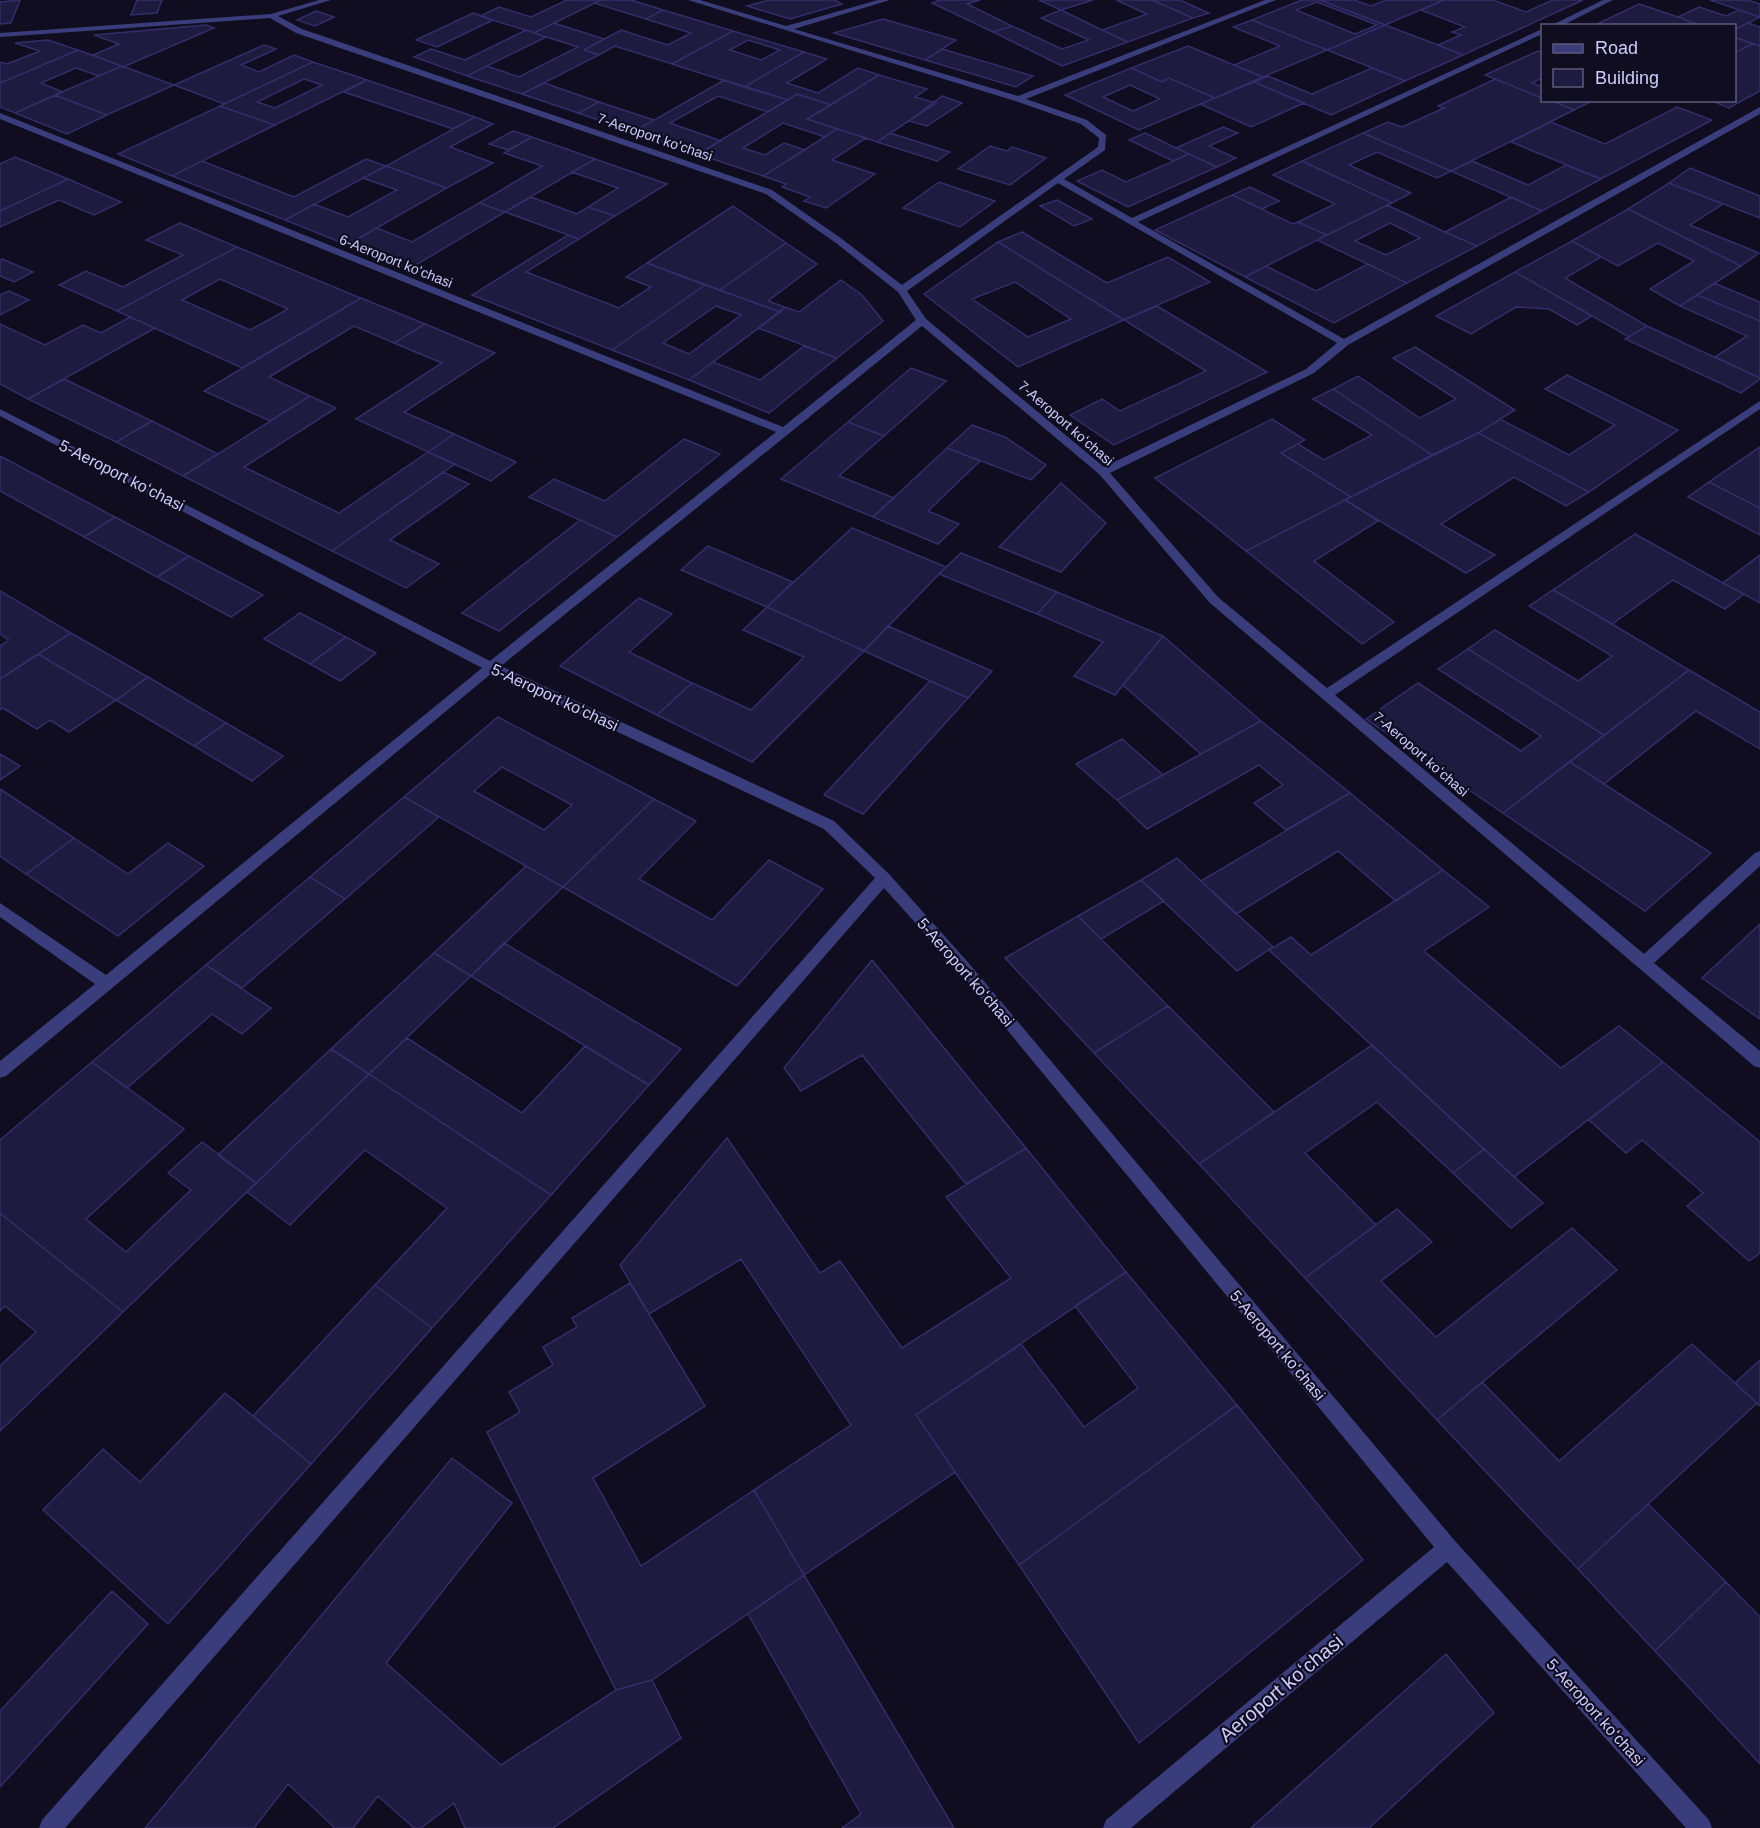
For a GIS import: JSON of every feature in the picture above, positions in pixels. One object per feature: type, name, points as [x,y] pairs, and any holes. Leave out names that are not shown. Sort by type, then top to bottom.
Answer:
[{"type":"street","points":[[0,34],[271,16],[327,0]]},
{"type":"street","points":[[692,0],[1018,99],[1084,122],[1103,137],[1102,148],[902,290]]},
{"type":"street","points":[[788,28],[886,0]]},
{"type":"street","points":[[1018,99],[1272,0]]},
{"type":"street","points":[[1558,24],[1610,0]]},
{"type":"street","name":"7-Aeroport koʻchasi","points":[[271,16],[299,31],[769,192],[839,241],[902,290],[922,321],[1103,472],[1214,600],[1760,1061]]},
{"type":"street","points":[[1132,221],[1541,31]]},
{"type":"street","points":[[1103,472],[1310,370],[1344,343],[1760,110]]},
{"type":"street","name":"6-Aeroport koʻchasi","points":[[0,116],[783,430]]},
{"type":"street","points":[[1059,180],[1344,343]]},
{"type":"street","points":[[0,1071],[490,667],[783,430],[922,321]]},
{"type":"street","points":[[1327,694],[1760,404]]},
{"type":"street","name":"5-Aeroport koʻchasi","points":[[0,412],[490,667],[829,825],[884,878],[962,964],[1448,1548],[1701,1828]]},
{"type":"street","points":[[1643,964],[1760,857]]},
{"type":"street","points":[[50,1828],[884,878]]},
{"type":"street","points":[[0,909],[107,984]]},
{"type":"street","name":"Aeroport koʻchasi","points":[[1114,1828],[1448,1548]]},
{"type":"building","points":[[20,0],[11,23],[0,24],[0,2]]},
{"type":"building","points":[[137,0],[162,0],[157,13],[131,15]]},
{"type":"building","points":[[567,0],[601,0],[534,33],[480,16],[499,7],[531,17]]},
{"type":"building","points":[[601,0],[631,0],[663,10],[646,19],[594,3]]},
{"type":"building","points":[[769,0],[835,0],[842,4],[790,19],[747,6]]},
{"type":"building","points":[[940,0],[980,0],[967,4],[1012,26],[993,32],[932,3]]},
{"type":"building","points":[[1039,0],[1093,0],[1061,10]]},
{"type":"building","points":[[1116,0],[1152,0],[1193,18],[1128,42],[1102,30],[1147,14]]},
{"type":"building","points":[[1152,0],[1180,0],[1209,13],[1193,18]]},
{"type":"building","points":[[1302,0],[1320,0],[1385,25],[1327,50],[1252,20]],"holes":[[[1317,2],[1377,25],[1355,34],[1296,10]]]},
{"type":"building","points":[[1320,0],[1354,0],[1371,6],[1386,0],[1444,0],[1385,25]]},
{"type":"building","points":[[1444,0],[1493,0],[1526,12],[1553,0],[1583,0],[1463,55],[1438,45],[1461,35],[1452,32],[1465,27],[1421,10]]},
{"type":"building","points":[[1710,0],[1747,0],[1760,4],[1760,17]]},
{"type":"building","points":[[1639,4],[1696,24],[1597,24]]},
{"type":"building","points":[[1699,7],[1726,16],[1739,10],[1760,17],[1736,29],[1736,24],[1696,24],[1678,17]]},
{"type":"building","points":[[663,10],[733,31],[672,64],[615,46],[599,55],[584,50],[621,30],[668,45],[691,33],[646,19]]},
{"type":"building","points":[[1061,10],[1128,42],[1062,66],[993,32],[1012,26],[1062,49],[1089,40],[1041,18]]},
{"type":"building","points":[[316,11],[334,17],[315,26],[297,20]]},
{"type":"building","points":[[473,13],[493,20],[437,47],[416,40]]},
{"type":"building","points":[[883,19],[956,40],[925,60],[834,33]]},
{"type":"building","points":[[1252,20],[1327,50],[1263,77],[1234,65],[1280,46],[1233,27]]},
{"type":"building","points":[[554,23],[604,39],[584,50],[599,55],[522,94],[467,76],[487,66],[519,77],[578,47],[534,33]]},
{"type":"building","points":[[1748,23],[1760,27],[1760,46],[1736,38],[1736,29]]},
{"type":"building","points":[[206,25],[214,28],[123,67],[93,55],[119,44],[94,35]]},
{"type":"building","points":[[1385,25],[1463,55],[1405,81],[1327,50]]},
{"type":"building","points":[[526,30],[546,37],[467,76],[414,57],[431,49],[465,60]]},
{"type":"building","points":[[733,31],[804,52],[744,87],[672,64]],"holes":[[[748,40],[780,50],[761,60],[730,50]]]},
{"type":"building","points":[[1736,38],[1753,44],[1736,52]]},
{"type":"building","points":[[48,40],[78,50],[0,83],[0,62],[7,64],[40,51],[15,43]]},
{"type":"building","points":[[1753,44],[1760,46],[1760,91],[1729,108],[1715,102],[1736,102],[1736,52]]},
{"type":"building","points":[[264,45],[276,49],[241,65],[259,72],[294,55],[313,62],[224,104],[174,85]]},
{"type":"building","points":[[1188,46],[1263,77],[1215,98],[1169,78],[1162,82],[1131,68]]},
{"type":"building","points":[[942,49],[1033,76],[1016,87],[925,60]]},
{"type":"building","points":[[78,50],[122,66],[99,76],[76,68],[41,83],[63,92],[15,113],[0,107],[0,83]]},
{"type":"building","points":[[1538,51],[1541,52],[1541,78],[1532,83],[1541,87],[1541,98],[1485,75]]},
{"type":"building","points":[[804,52],[827,59],[787,83],[818,93],[858,68],[879,75],[831,105],[797,94],[788,100],[744,87]]},
{"type":"building","points":[[313,62],[367,80],[275,125],[220,106]],"holes":[[[304,79],[322,85],[275,108],[257,102]]]},
{"type":"building","points":[[122,66],[174,85],[107,115],[55,95]]},
{"type":"building","points":[[1131,68],[1162,82],[1169,78],[1215,98],[1139,130],[1065,95]],"holes":[[[1130,85],[1160,99],[1133,111],[1103,97]]]},
{"type":"building","points":[[1372,68],[1405,81],[1331,115],[1254,82],[1268,76],[1312,94]]},
{"type":"building","points":[[879,75],[927,89],[915,97],[936,103],[877,142],[807,119]]},
{"type":"building","points":[[1495,79],[1541,98],[1541,102],[1555,102],[1574,110],[1451,171],[1363,133],[1388,122],[1402,127],[1444,108],[1438,106]]},
{"type":"building","points":[[367,80],[475,117],[453,129],[344,92]]},
{"type":"building","points":[[724,80],[788,100],[768,112],[718,96],[670,123],[721,141],[698,154],[633,132]]},
{"type":"building","points":[[1254,82],[1304,103],[1251,127],[1200,104]]},
{"type":"building","points":[[544,83],[599,102],[578,113],[522,94]]},
{"type":"building","points":[[797,94],[831,105],[807,119],[837,129],[825,137],[783,123],[743,148],[765,155],[784,143],[805,150],[763,176],[698,154]]},
{"type":"building","points":[[55,95],[107,115],[67,134],[15,113]]},
{"type":"building","points":[[942,96],[962,103],[927,126],[909,121]]},
{"type":"building","points":[[599,102],[654,120],[633,132],[578,113]]},
{"type":"building","points":[[1555,102],[1590,102],[1574,110]]},
{"type":"building","points":[[220,106],[275,125],[172,176],[118,154]]},
{"type":"building","points":[[1677,107],[1712,120],[1601,179],[1511,142],[1551,122],[1605,144]]},
{"type":"building","points":[[475,117],[493,124],[450,147],[493,163],[447,188],[386,166]]},
{"type":"building","points":[[1223,127],[1238,133],[1209,146],[1236,158],[1217,167],[1176,148]]},
{"type":"building","points":[[837,129],[866,138],[832,160],[875,174],[826,208],[804,201],[810,197],[782,187],[786,184],[763,176]]},
{"type":"building","points":[[513,131],[532,137],[508,150],[489,144]]},
{"type":"building","points":[[890,133],[950,152],[937,161],[877,142]]},
{"type":"building","points":[[1145,133],[1189,154],[1173,161],[1129,140]]},
{"type":"building","points":[[1363,133],[1451,171],[1437,178],[1377,152],[1349,165],[1411,193],[1392,203],[1302,161]]},
{"type":"building","points":[[532,137],[595,159],[505,212],[479,203],[542,166],[504,153]]},
{"type":"building","points":[[990,146],[1007,151],[1012,147],[1046,158],[1010,185],[958,169]]},
{"type":"building","points":[[1189,154],[1217,167],[1128,207],[1077,181],[1102,170],[1126,182]]},
{"type":"building","points":[[15,157],[68,179],[0,211],[0,164]]},
{"type":"building","points":[[366,159],[386,166],[285,220],[172,176],[202,161],[294,197]]},
{"type":"building","points":[[595,159],[667,184],[615,216],[588,207],[618,188],[572,172]]},
{"type":"building","points":[[1302,161],[1392,203],[1327,235],[1298,222],[1335,204],[1273,175]]},
{"type":"building","points":[[1472,161],[1528,185],[1566,165],[1601,179],[1542,211],[1451,171]]},
{"type":"building","points":[[386,166],[447,188],[347,245],[285,220],[314,204],[348,217],[397,190],[363,178]]},
{"type":"building","points":[[1690,168],[1760,196],[1760,218],[1669,183]]},
{"type":"building","points":[[68,179],[121,202],[94,215],[59,200],[0,227],[0,211]]},
{"type":"building","points":[[939,182],[995,201],[960,227],[903,208]]},
{"type":"building","points":[[1669,183],[1723,204],[1690,225],[1759,253],[1741,266],[1628,209]]},
{"type":"building","points":[[1250,187],[1279,201],[1262,209],[1232,195]]},
{"type":"building","points":[[1232,195],[1293,224],[1298,222],[1327,235],[1245,277],[1155,230]]},
{"type":"building","points":[[531,197],[577,214],[588,207],[615,216],[579,239],[505,212]]},
{"type":"building","points":[[1511,197],[1542,211],[1477,246],[1445,232]]},
{"type":"building","points":[[1057,200],[1092,219],[1074,226],[1040,206]]},
{"type":"building","points":[[479,203],[505,212],[409,269],[347,245],[377,228],[412,242]]},
{"type":"building","points":[[1387,205],[1477,246],[1407,283],[1317,240]],"holes":[[[1390,223],[1420,238],[1386,255],[1355,241]]]},
{"type":"building","points":[[733,206],[786,243],[720,290],[647,263]]},
{"type":"building","points":[[1628,209],[1741,266],[1680,306],[1650,289],[1694,261],[1658,243],[1618,266],[1572,241]]},
{"type":"building","points":[[180,223],[237,247],[117,311],[59,285],[86,271],[123,287],[183,255],[146,240]]},
{"type":"building","points":[[1022,232],[1107,283],[1168,257],[1210,282],[1124,320],[998,242]]},
{"type":"building","points":[[568,235],[579,239],[526,272],[619,308],[651,287],[626,277],[647,263],[705,285],[612,350],[472,295]]},
{"type":"building","points":[[1572,241],[1601,257],[1565,278],[1647,326],[1629,337],[1515,272]]},
{"type":"building","points":[[998,242],[1124,320],[1018,367],[924,294]],"holes":[[[1015,282],[1071,319],[1028,337],[972,299]]]},
{"type":"building","points":[[786,243],[817,264],[768,301],[785,307],[780,312],[720,290]]},
{"type":"building","points":[[237,247],[361,298],[242,368],[117,311]],"holes":[[[220,279],[288,309],[250,330],[182,300]]]},
{"type":"building","points":[[0,260],[33,272],[14,282],[0,276]]},
{"type":"building","points":[[1368,264],[1407,283],[1334,323],[1245,277],[1266,266],[1316,291]]},
{"type":"building","points":[[1515,272],[1592,316],[1577,325],[1549,309],[1516,307],[1471,334],[1436,316]]},
{"type":"building","points":[[841,280],[862,295],[883,321],[837,358],[758,328],[785,307],[799,312]]},
{"type":"building","points":[[1714,283],[1760,302],[1760,321],[1697,295]]},
{"type":"building","points":[[705,285],[780,312],[689,380],[612,350]],"holes":[[[716,306],[741,315],[689,354],[663,343]]]},
{"type":"building","points":[[9,291],[29,300],[0,315],[0,295]]},
{"type":"building","points":[[1697,295],[1760,321],[1760,378],[1715,357],[1747,336],[1680,306]]},
{"type":"building","points":[[361,298],[425,324],[394,343],[354,326],[269,377],[310,396],[270,421],[204,391]]},
{"type":"building","points":[[1157,306],[1267,372],[1114,445],[1070,415],[1102,399],[1120,411],[1206,371],[1124,320]]},
{"type":"building","points":[[130,317],[155,328],[28,399],[0,384],[0,324],[45,345],[83,325],[101,333]]},
{"type":"building","points":[[425,324],[495,353],[404,412],[454,434],[428,452],[356,419],[442,363],[394,343]]},
{"type":"building","points":[[1647,326],[1760,379],[1741,393],[1625,339]]},
{"type":"building","points":[[804,346],[837,358],[769,413],[689,380],[713,362],[760,380]]},
{"type":"building","points":[[1415,347],[1515,410],[1478,433],[1432,455],[1333,389],[1358,376],[1420,418],[1456,399],[1393,358]]},
{"type":"building","points":[[911,368],[946,381],[884,436],[848,422]]},
{"type":"building","points":[[1567,375],[1678,430],[1589,492],[1478,433],[1500,419],[1569,455],[1615,425],[1545,389]]},
{"type":"building","points":[[64,379],[152,421],[116,442],[28,399]]},
{"type":"building","points":[[1333,389],[1432,455],[1351,497],[1281,453],[1298,444],[1324,460],[1372,435],[1313,399]]},
{"type":"building","points":[[310,396],[336,408],[244,467],[339,513],[428,452],[455,464],[332,551],[183,476]]},
{"type":"building","points":[[1272,419],[1305,440],[1281,453],[1351,497],[1246,551],[1155,478]]},
{"type":"building","points":[[152,421],[218,454],[183,476],[116,442]]},
{"type":"building","points":[[848,422],[884,436],[839,476],[894,498],[873,517],[781,479]]},
{"type":"building","points":[[972,425],[1005,437],[1046,465],[1031,480],[947,448]]},
{"type":"building","points":[[1478,433],[1589,492],[1566,506],[1514,477],[1441,524],[1495,555],[1466,573],[1345,500]]},
{"type":"building","points":[[454,434],[516,462],[491,481],[428,452]]},
{"type":"building","points":[[684,439],[720,454],[617,537],[529,497],[554,479],[605,501]]},
{"type":"building","points":[[1760,447],[1760,508],[1709,482]]},
{"type":"building","points":[[947,448],[980,461],[928,511],[959,524],[938,544],[873,517]]},
{"type":"building","points":[[0,456],[115,517],[84,537],[0,491]]},
{"type":"building","points":[[443,472],[469,484],[390,540],[439,564],[406,588],[332,551]]},
{"type":"building","points":[[1709,482],[1760,508],[1760,535],[1688,497]]},
{"type":"building","points":[[1061,483],[1106,523],[1061,572],[999,547]]},
{"type":"building","points":[[1345,500],[1378,521],[1314,561],[1394,622],[1362,644],[1246,551]]},
{"type":"building","points":[[115,517],[189,556],[157,577],[84,537]]},
{"type":"building","points":[[580,520],[617,537],[499,631],[462,613]]},
{"type":"building","points":[[852,528],[946,567],[864,651],[767,607]]},
{"type":"building","points":[[1635,534],[1744,594],[1725,609],[1673,580],[1612,624],[1553,590]]},
{"type":"building","points":[[708,546],[793,582],[767,607],[681,570]]},
{"type":"building","points":[[961,553],[1057,592],[1037,614],[939,574]]},
{"type":"building","points":[[1760,555],[1760,603],[1723,583]]},
{"type":"building","points":[[189,556],[263,595],[231,617],[157,577]]},
{"type":"building","points":[[1553,590],[1689,670],[1604,735],[1468,649],[1495,630],[1578,681],[1612,656],[1529,606]]},
{"type":"building","points":[[0,591],[71,633],[0,679],[0,646],[9,640],[0,634]]},
{"type":"building","points":[[1057,592],[1163,636],[1115,695],[1074,676],[1103,642],[1037,614]]},
{"type":"building","points":[[639,598],[672,614],[629,652],[692,683],[657,715],[560,666]]},
{"type":"building","points":[[767,607],[864,651],[752,762],[657,715],[692,683],[751,710],[804,657],[743,630]]},
{"type":"building","points":[[300,613],[346,637],[310,664],[264,639]]},
{"type":"building","points":[[888,626],[992,671],[968,698],[864,651]]},
{"type":"building","points":[[71,633],[148,677],[116,700],[38,654]]},
{"type":"building","points":[[1163,636],[1261,721],[1201,754],[1123,685]]},
{"type":"building","points":[[346,637],[376,653],[340,681],[310,664]]},
{"type":"building","points":[[1468,649],[1604,735],[1503,813],[1366,719],[1418,683],[1521,751],[1541,736],[1438,669]]},
{"type":"building","points":[[38,654],[116,700],[69,732],[50,720],[37,729],[3,708],[0,710],[0,679]]},
{"type":"building","points":[[1689,670],[1760,712],[1760,749],[1696,711],[1604,784],[1570,762]]},
{"type":"building","points":[[148,677],[226,723],[194,746],[116,700]]},
{"type":"building","points":[[930,681],[968,698],[863,814],[824,795]]},
{"type":"building","points":[[498,717],[654,799],[563,887],[404,797]],"holes":[[[502,767],[572,805],[544,830],[474,791]]]},
{"type":"building","points":[[1261,721],[1350,793],[1286,830],[1254,803],[1283,785],[1259,765],[1147,829],[1117,800]]},
{"type":"building","points":[[226,723],[283,756],[252,781],[194,746]]},
{"type":"building","points":[[1122,739],[1163,775],[1117,800],[1076,764]]},
{"type":"building","points":[[0,754],[20,766],[0,780]]},
{"type":"building","points":[[1570,762],[1711,853],[1645,911],[1503,813]]},
{"type":"building","points":[[0,789],[74,838],[26,874],[0,856]]},
{"type":"building","points":[[1350,793],[1443,870],[1396,901],[1338,851],[1236,914],[1201,881]]},
{"type":"building","points":[[404,797],[439,817],[345,899],[310,877]]},
{"type":"building","points":[[654,799],[696,821],[639,879],[712,920],[769,860],[823,889],[737,986],[563,887]]},
{"type":"building","points":[[74,838],[128,874],[168,843],[204,866],[118,936],[26,874]]},
{"type":"building","points":[[1177,858],[1273,947],[1237,971],[1141,880]]},
{"type":"building","points":[[526,866],[563,887],[471,976],[434,953]]},
{"type":"building","points":[[1443,870],[1489,907],[1424,951],[1561,1068],[1619,1026],[1663,1062],[1514,1177],[1269,950],[1291,937],[1311,955]]},
{"type":"building","points":[[310,877],[345,899],[242,988],[206,965]]},
{"type":"building","points":[[1141,880],[1164,901],[1101,939],[1078,916]]},
{"type":"building","points":[[1078,916],[1168,1006],[1094,1053],[1005,958]]},
{"type":"building","points":[[1760,924],[1760,1019],[1702,978]]},
{"type":"building","points":[[504,943],[681,1049],[649,1085],[471,976]]},
{"type":"building","points":[[434,953],[471,976],[369,1074],[331,1049]]},
{"type":"building","points":[[872,960],[1026,1148],[966,1184],[862,1055],[801,1091],[784,1068]]},
{"type":"building","points":[[206,965],[271,1008],[242,1034],[212,1014],[127,1088],[92,1062]]},
{"type":"building","points":[[1168,1006],[1274,1112],[1199,1164],[1094,1053]]},
{"type":"building","points":[[407,1038],[522,1113],[585,1046],[649,1085],[551,1195],[369,1074]]},
{"type":"building","points":[[1372,1045],[1484,1149],[1453,1173],[1377,1102],[1305,1153],[1376,1225],[1305,1278],[1199,1164]]},
{"type":"building","points":[[331,1049],[369,1074],[256,1183],[218,1155]]},
{"type":"building","points":[[92,1062],[184,1129],[86,1219],[126,1252],[191,1190],[168,1173],[202,1142],[256,1183],[123,1312],[0,1213],[0,1140]]},
{"type":"building","points":[[1663,1062],[1760,1142],[1760,1253],[1749,1261],[1687,1206],[1703,1193],[1642,1140],[1626,1153],[1589,1120]]},
{"type":"building","points":[[369,1074],[551,1195],[432,1328],[375,1285],[447,1208],[365,1150],[290,1225],[247,1192]]},
{"type":"building","points":[[727,1138],[820,1273],[840,1261],[902,1348],[1011,1278],[946,1197],[1026,1148],[1126,1272],[916,1415],[955,1472],[804,1575],[754,1490],[851,1425],[741,1259],[649,1314],[620,1265]]},
{"type":"building","points":[[1484,1149],[1543,1203],[1511,1228],[1453,1173]]},
{"type":"building","points":[[1397,1209],[1432,1242],[1381,1281],[1436,1337],[1572,1228],[1617,1270],[1437,1420],[1305,1278]]},
{"type":"building","points":[[0,1213],[123,1312],[0,1431],[0,1366],[36,1332],[5,1306],[0,1311]]},
{"type":"building","points":[[1126,1272],[1237,1405],[1019,1565],[916,1415],[1021,1344],[1084,1427],[1138,1388],[1075,1306]]},
{"type":"building","points":[[630,1283],[705,1406],[593,1478],[641,1566],[754,1490],[804,1575],[652,1680],[616,1690],[487,1432],[520,1412],[509,1392],[553,1365],[543,1347],[577,1327],[572,1318]]},
{"type":"building","points":[[375,1285],[432,1328],[311,1464],[253,1416]]},
{"type":"building","points":[[1692,1344],[1757,1403],[1578,1569],[1437,1420],[1482,1382],[1559,1461]]},
{"type":"building","points":[[1760,1360],[1760,1406],[1735,1383]]},
{"type":"building","points":[[225,1393],[311,1464],[168,1624],[43,1510],[103,1449],[140,1482]]},
{"type":"building","points":[[1237,1405],[1363,1560],[1139,1743],[1019,1565]]},
{"type":"building","points":[[452,1458],[512,1503],[386,1663],[501,1765],[616,1690],[652,1680],[681,1738],[553,1828],[465,1828],[454,1803],[421,1828],[414,1828],[378,1796],[353,1828],[335,1828],[288,1784],[254,1828],[145,1828]]},
{"type":"building","points":[[1648,1504],[1726,1582],[1655,1651],[1578,1569]]},
{"type":"building","points":[[804,1575],[954,1828],[842,1828],[861,1814],[748,1614]]},
{"type":"building","points":[[1726,1582],[1760,1617],[1760,1764],[1655,1651]]},
{"type":"building","points":[[112,1591],[148,1624],[0,1787],[0,1711]]},
{"type":"building","points":[[1446,1654],[1494,1713],[1369,1828],[1251,1828]]}]
